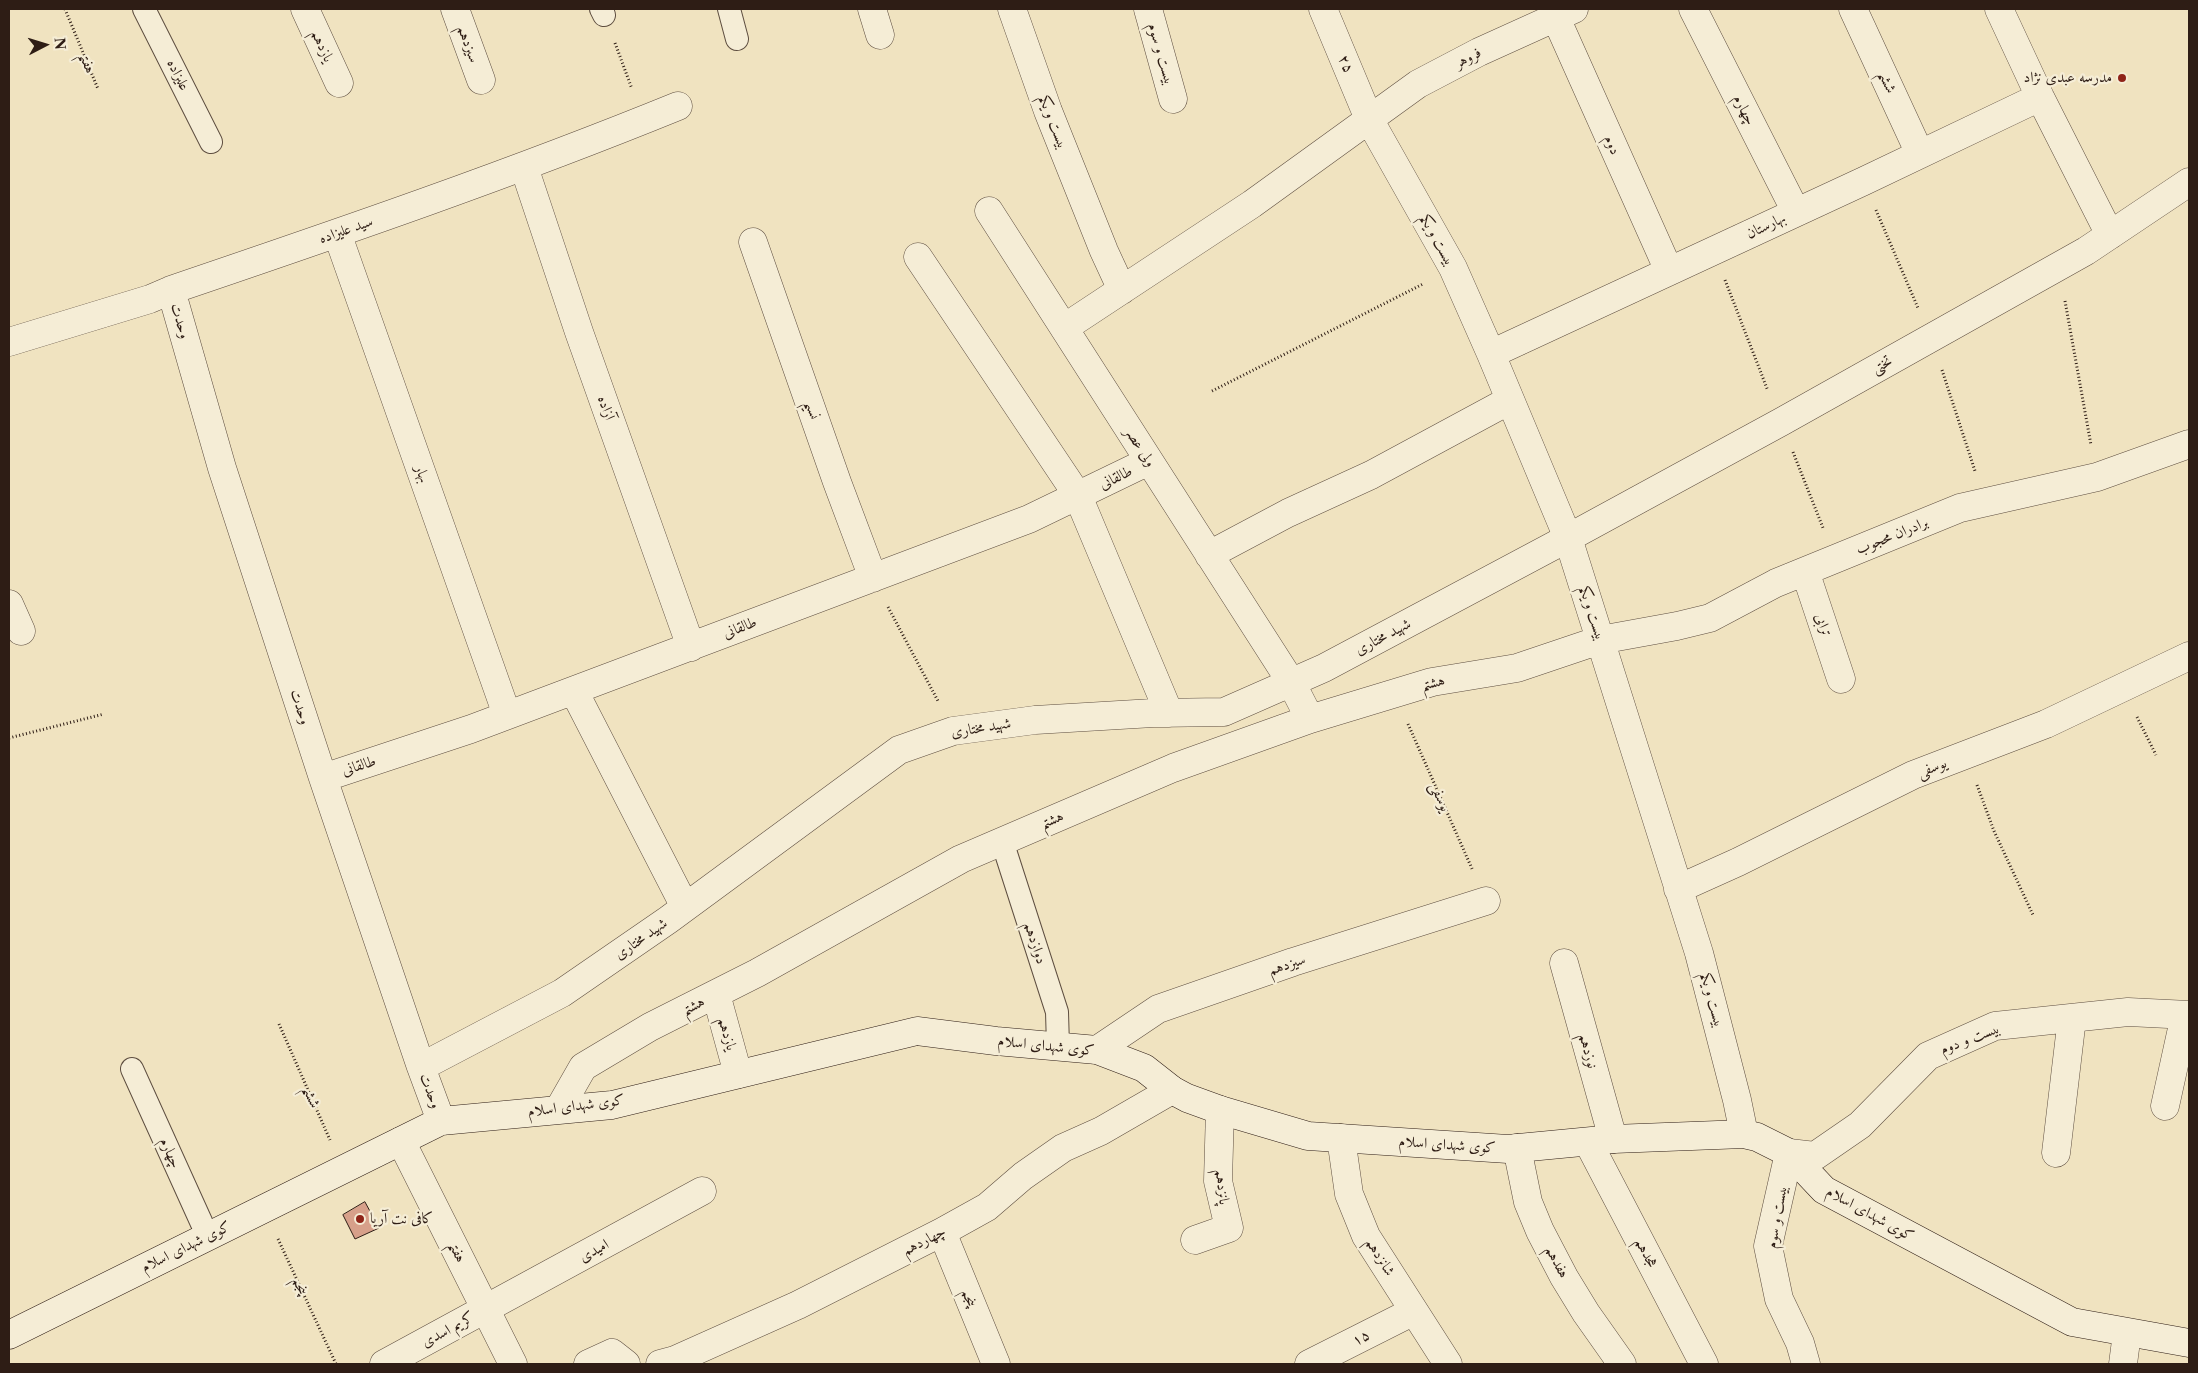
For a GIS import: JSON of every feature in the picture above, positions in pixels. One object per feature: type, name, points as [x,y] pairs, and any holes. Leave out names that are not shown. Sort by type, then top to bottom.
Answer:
[{"type":"street","name":"یازدهم","points":[[305,9],[339,83]]},
{"type":"street","name":"سیزدهم","points":[[455,9],[481,80]]},
{"type":"street","points":[[872,9],[880,35]]},
{"type":"street","name":"بیست و یکم","points":[[1012,9],[1048,111],[1104,251],[1122,290]]},
{"type":"street","name":"بیست و سوم","points":[[1148,9],[1173,99]]},
{"type":"street","name":"۲۵","points":[[1323,9],[1369,119]]},
{"type":"street","name":"چهارم","points":[[1693,9],[1796,212]]},
{"type":"street","name":"ششم","points":[[1853,9],[1920,154]]},
{"type":"street","points":[[1999,9],[2040,97],[2110,235]]},
{"type":"street","name":"فروهر","points":[[1064,328],[1252,204],[1418,84],[1480,52],[1565,13]]},
{"type":"street","name":"دوم","points":[[1565,13],[1669,271]]},
{"type":"street","name":"بهارستان","points":[[1491,354],[2040,97]]},
{"type":"street","name":"سید علیزاده","points":[[9,342],[150,299],[524,167],[678,106]]},
{"type":"street","name":"بیست و یکم","points":[[1369,119],[1453,268],[1568,538],[1711,996],[1744,1134]]},
{"type":"street","name":"آزاده","points":[[524,167],[578,332],[691,647]]},
{"type":"street","name":"تختی","points":[[1568,538],[2059,266],[2110,235],[2189,182]]},
{"type":"street","name":"ولی عصر","points":[[989,211],[1291,682],[1310,719]]},
{"type":"street","name":"بهار","points":[[337,233],[508,716]]},
{"type":"street","name":"نسیم","points":[[753,242],[836,482],[873,578]]},
{"type":"street","points":[[918,257],[1078,496],[1169,713]]},
{"type":"street","name":"وحدت","points":[[171,290],[222,468],[323,778],[441,1121]]},
{"type":"street","points":[[1209,555],[1288,514],[1371,475],[1510,400]]},
{"type":"street","name":"برادران محجوب","points":[[1600,640],[1710,618],[1776,583],[1960,508],[2097,477],[2189,444]]},
{"type":"street","name":"طالقانی","points":[[323,778],[508,716],[1029,519],[1149,461]]},
{"type":"street","name":"شهید مختاری","points":[[421,1067],[562,993],[685,907],[899,750],[953,731],[1034,720],[1224,712],[1324,668],[1568,538]]},
{"type":"street","name":"ترابی","points":[[1805,572],[1841,679]]},
{"type":"street","points":[[9,604],[21,631]]},
{"type":"street","name":"هشتم","points":[[559,1109],[583,1067],[650,1028],[757,973],[961,859],[1173,768],[1310,719],[1432,682],[1517,668],[1600,640]]},
{"type":"street","name":"یوسفی","points":[[1678,889],[1738,862],[1913,775],[2046,724],[2189,656]]},
{"type":"street","points":[[574,690],[685,907]]},
{"type":"street","name":"سیزدهم","points":[[1097,1050],[1158,1009],[1293,962],[1486,901]]},
{"type":"street","name":"نوزدهم","points":[[1564,963],[1600,1140]]},
{"type":"street","name":"یازدهم","points":[[716,994],[738,1074]]},
{"type":"street","name":"بیست و دوم","points":[[1789,1154],[1815,1156],[1860,1125],[1928,1056],[1995,1026],[2128,1012],[2187,1015]]},
{"type":"street","points":[[2165,1106],[2187,1015]]},
{"type":"street","points":[[2056,1153],[2072,1018]]},
{"type":"street","name":"کوی شهدای اسلام","points":[[9,1335],[441,1121],[612,1104],[917,1031],[996,1041],[1097,1050],[1144,1068],[1172,1090],[1187,1098],[1220,1110],[1308,1136],[1518,1148],[1600,1140],[1744,1134],[1757,1137],[1789,1154],[1824,1190],[2072,1322],[2189,1343]]},
{"type":"street","name":"چهاردهم","points":[[660,1364],[675,1360],[798,1305],[942,1232],[987,1207],[1023,1176],[1063,1148],[1101,1131],[1172,1090]]},
{"type":"street","name":"پانزدهم","points":[[1195,1240],[1228,1228],[1218,1181],[1220,1110]]},
{"type":"street","name":"شانزدهم","points":[[1341,1138],[1349,1194],[1366,1236],[1448,1364]]},
{"type":"street","name":"هجدهم","points":[[1600,1140],[1704,1364]]},
{"type":"street","name":"هفتم","points":[[401,1141],[513,1364]]},
{"type":"street","name":"هفدهم","points":[[1518,1148],[1528,1202],[1540,1231],[1564,1277],[1586,1313],[1622,1364]]},
{"type":"street","name":"بیست و سوم","points":[[1789,1154],[1768,1246],[1779,1299],[1800,1343],[1806,1364]]},
{"type":"street","name":"امیدی","points":[[485,1310],[702,1191]]},
{"type":"street","name":"پنجم","points":[[942,1232],[996,1364]]},
{"type":"street","name":"کریم اسدی","points":[[384,1364],[485,1310]]},
{"type":"street","name":"۱۵","points":[[1309,1364],[1414,1311]]},
{"type":"street","points":[[2123,1364],[2127,1333]]},
{"type":"street","points":[[588,1364],[612,1353],[626,1364]]},
{"type":"lane","name":"علیزاده","points":[[144,9],[210,142]]},
{"type":"lane","points":[[729,9],[737,39]]},
{"type":"lane","name":"دوازدهم","points":[[1002,841],[1057,1012],[1058,1046]]},
{"type":"lane","name":"چهارم","points":[[132,1069],[208,1237]]},
{"type":"path","name":"هفتم","points":[[65,9],[98,89]]},
{"type":"path","points":[[602,12],[644,120]]},
{"type":"path","points":[[2059,266],[2097,477]]},
{"type":"path","points":[[1212,391],[1453,268]]},
{"type":"path","points":[[873,578],[953,731]]},
{"type":"path","points":[[2123,687],[2156,755]]},
{"type":"path","name":"یوسفی","points":[[1395,693],[1486,901]]},
{"type":"path","points":[[9,738],[104,714]]},
{"type":"path","points":[[1965,754],[1994,831],[2033,915]]},
{"type":"path","name":"ششم","points":[[278,1024],[343,1170]]},
{"type":"path","name":"پنجم","points":[[264,1209],[336,1364]]},
{"type":"building","name":"کافی نت آریا","points":[[365,1202],[379,1228],[355,1239],[343,1215]]},
{"type":"place","name":"مدرسه عبدی نژاد","points":[[2122,78]]},
{"type":"place","name":"کافی نت آریا","points":[[360,1219]]}]
